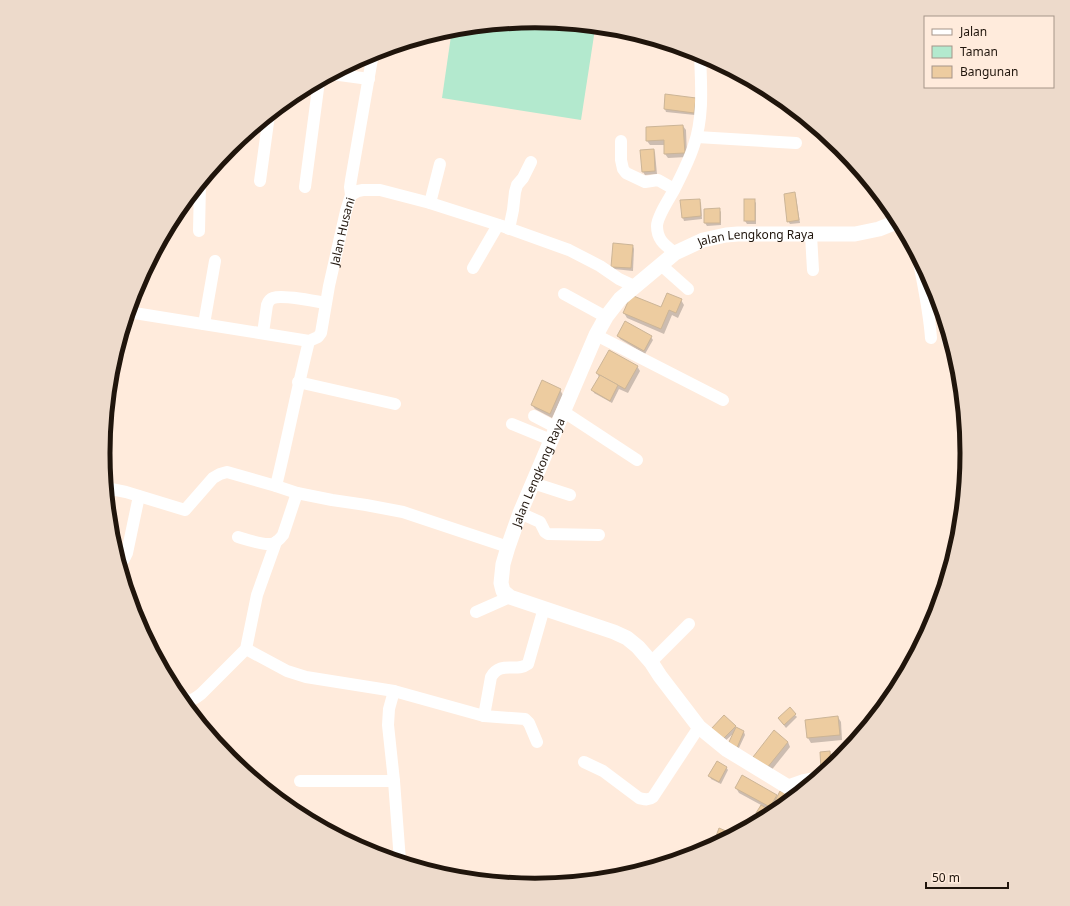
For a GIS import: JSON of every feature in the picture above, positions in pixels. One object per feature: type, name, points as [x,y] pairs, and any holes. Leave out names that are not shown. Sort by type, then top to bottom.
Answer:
[{"type":"street","points":[[351,195],[350,180],[372,60]]},
{"type":"street","points":[[675,253],[662,243],[658,237],[657,225],[661,213],[688,162],[697,137],[701,95],[700,61]]},
{"type":"street","points":[[341,75],[369,79]]},
{"type":"street","points":[[305,187],[318,88]]},
{"type":"street","points":[[260,181],[268,122]]},
{"type":"street","points":[[697,137],[796,143]]},
{"type":"street","points":[[621,141],[622,169],[626,173],[645,182],[658,180],[674,189]]},
{"type":"street","points":[[473,268],[503,227],[513,210],[517,185],[523,178],[531,162]]},
{"type":"street","points":[[430,203],[440,164]]},
{"type":"street","name":"Jalan Husani","points":[[309,341],[320,336],[325,302],[351,195],[363,190],[380,190],[430,203],[569,250],[634,286]]},
{"type":"street","points":[[199,231],[200,192]]},
{"type":"street","name":"Jalan Lengkong Raya","points":[[510,597],[503,591],[501,583],[508,547],[520,513],[596,335],[606,317],[620,298],[675,253],[703,240],[738,234],[855,234],[893,224]]},
{"type":"street","points":[[811,235],[813,270]]},
{"type":"street","points":[[204,324],[215,261]]},
{"type":"street","points":[[661,265],[688,289]]},
{"type":"street","points":[[922,277],[930,322],[931,338]]},
{"type":"street","points":[[620,279],[620,298]]},
{"type":"street","points":[[564,294],[606,317]]},
{"type":"street","points":[[263,333],[267,305],[272,298],[280,297],[325,302]]},
{"type":"street","points":[[134,313],[309,341],[298,382],[283,459],[276,486]]},
{"type":"street","points":[[596,335],[723,400]]},
{"type":"street","points":[[298,382],[395,404]]},
{"type":"street","points":[[564,412],[637,460]]},
{"type":"street","points":[[534,416],[554,434]]},
{"type":"street","points":[[512,424],[554,434]]},
{"type":"street","points":[[112,489],[140,496],[185,510],[213,478],[227,472],[297,493],[403,512],[508,547]]},
{"type":"street","points":[[533,483],[570,495]]},
{"type":"street","points":[[190,701],[194,700],[201,694],[246,648],[257,595],[276,542],[283,535],[297,493]]},
{"type":"street","points":[[123,560],[127,553],[140,496]]},
{"type":"street","points":[[520,513],[540,522],[545,532],[548,534],[599,535]]},
{"type":"street","points":[[238,537],[268,544],[276,542]]},
{"type":"street","points":[[476,612],[510,597],[614,632],[627,638],[638,647],[651,662],[664,682],[699,726],[726,749],[793,790],[804,780],[807,779]]},
{"type":"street","points":[[484,716],[491,677],[496,670],[501,668],[527,666],[544,608]]},
{"type":"street","points":[[651,662],[689,624]]},
{"type":"street","points":[[246,648],[287,670],[306,677],[394,691],[484,716],[525,719],[529,723],[536,742]]},
{"type":"street","points":[[394,691],[389,709],[388,725],[400,856]]},
{"type":"street","points":[[584,762],[604,772],[639,798],[644,800],[649,799],[653,797],[699,726]]},
{"type":"street","points":[[300,781],[394,781]]},
{"type":"green space","points":[[535,28],[594,33],[581,120],[442,98],[451,36],[507,29]]},
{"type":"building","points":[[665,94],[696,98],[694,113],[664,109]]},
{"type":"building","points":[[683,125],[685,153],[664,154],[664,140],[646,141],[646,127]]},
{"type":"building","points":[[654,149],[655,171],[642,172],[640,150]]},
{"type":"building","points":[[795,192],[799,220],[787,222],[784,194]]},
{"type":"building","points":[[700,199],[701,216],[682,218],[680,200]]},
{"type":"building","points":[[744,199],[755,199],[755,221],[744,221]]},
{"type":"building","points":[[720,208],[720,223],[704,223],[704,209]]},
{"type":"building","points":[[613,243],[633,245],[631,268],[611,267]]},
{"type":"building","points":[[667,293],[682,299],[676,313],[669,310],[661,329],[623,313],[631,295],[661,307]]},
{"type":"building","points":[[625,321],[652,336],[644,351],[617,336]]},
{"type":"building","points":[[609,350],[638,366],[625,389],[596,373]]},
{"type":"building","points":[[600,375],[618,385],[610,401],[591,390]]},
{"type":"building","points":[[542,380],[561,389],[550,414],[531,405]]},
{"type":"building","points":[[790,707],[796,714],[784,725],[778,718]]},
{"type":"building","points":[[724,715],[736,726],[722,740],[711,729]]},
{"type":"building","points":[[838,716],[840,735],[807,738],[805,720]]},
{"type":"building","points":[[736,727],[744,731],[737,748],[728,744]]},
{"type":"building","points":[[774,730],[788,742],[767,768],[753,757]]},
{"type":"building","points":[[830,751],[831,759],[821,768],[820,752]]},
{"type":"building","points":[[717,761],[727,767],[719,782],[708,776]]},
{"type":"building","points":[[742,775],[777,795],[770,807],[735,788]]},
{"type":"building","points":[[780,791],[788,794],[773,804]]},
{"type":"building","points":[[761,805],[767,808],[758,814],[756,813]]},
{"type":"building","points":[[719,828],[727,832],[723,834],[716,838]]}]
